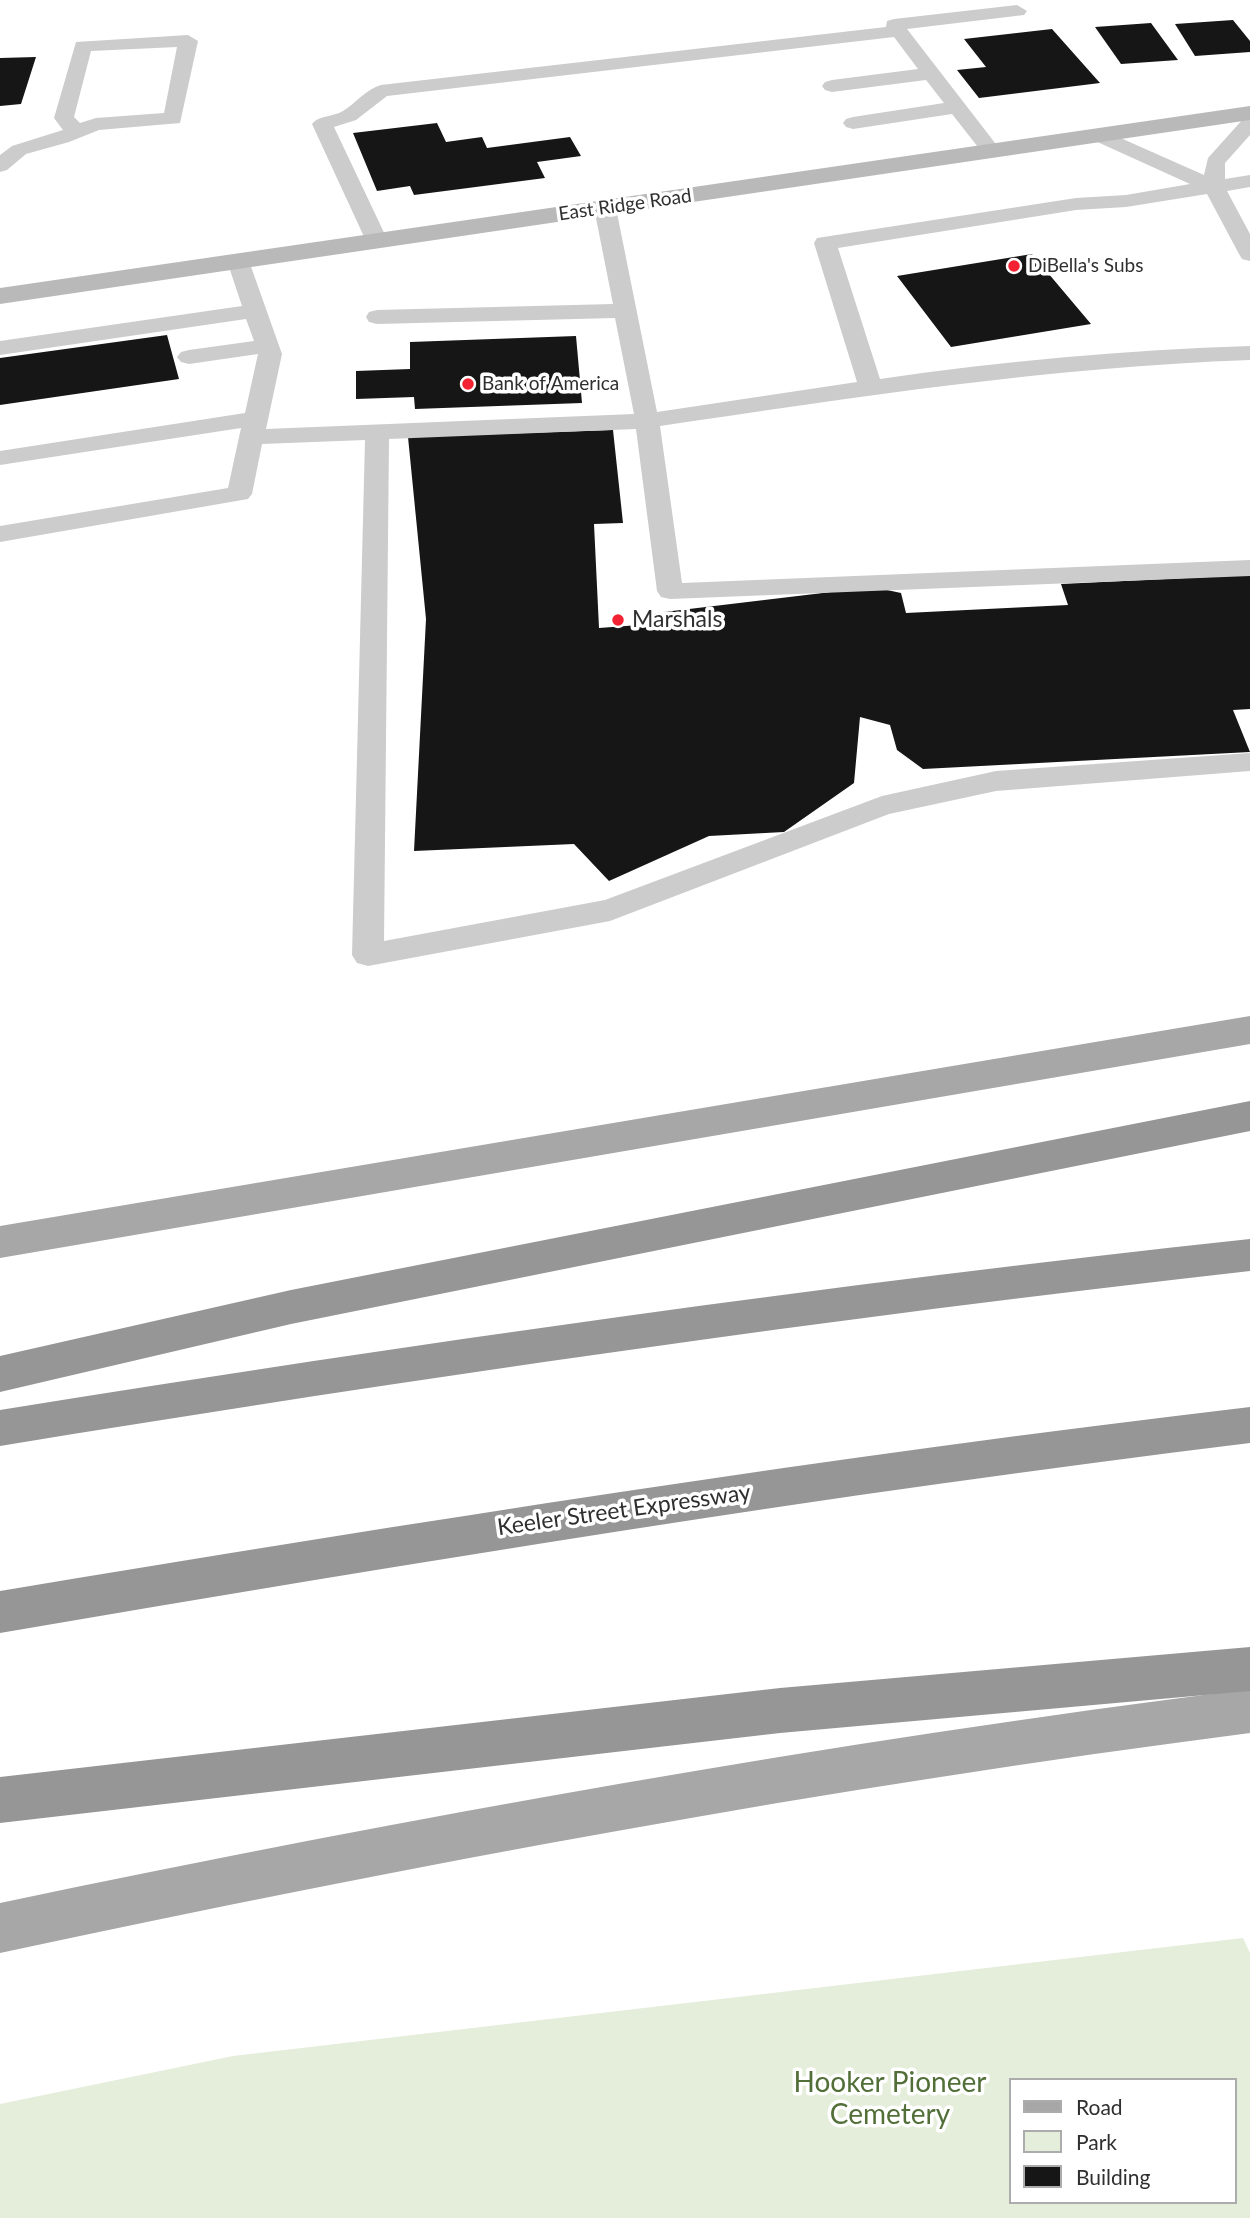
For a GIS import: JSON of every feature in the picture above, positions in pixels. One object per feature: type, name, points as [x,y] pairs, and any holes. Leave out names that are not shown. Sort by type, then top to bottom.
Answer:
[{"type":"highway","points":[[0,1374],[291,1307],[1250,1116]]},
{"type":"highway","points":[[0,1428],[347,1373],[726,1318],[1055,1276],[1250,1255]]},
{"type":"highway","name":"Keeler Street Expressway","points":[[0,1612],[315,1558],[648,1506],[1250,1425]]},
{"type":"highway","points":[[0,1800],[841,1705],[1074,1682],[1250,1670]]},
{"type":"main road","name":"East Ridge Road","points":[[0,296],[1250,113]]},
{"type":"main road","points":[[0,1242],[1078,1057],[1250,1030]]},
{"type":"main road","points":[[0,1928],[373,1851],[631,1802],[891,1760],[1250,1711]]},
{"type":"lane","points":[[992,152],[894,25],[1017,11]]},
{"type":"lane","points":[[377,241],[322,124],[349,116],[381,90],[898,31]]},
{"type":"lane","points":[[0,166],[19,150],[76,132],[96,124],[173,119],[188,41],[83,46],[64,118],[76,132]]},
{"type":"lane","points":[[832,86],[931,73]]},
{"type":"lane","points":[[853,123],[958,107]]},
{"type":"lane","points":[[1250,123],[1215,163],[1214,187],[1250,254]]},
{"type":"lane","points":[[1100,136],[1214,187]]},
{"type":"lane","points":[[871,388],[825,243],[1063,206],[1126,201],[1250,181]]},
{"type":"lane","points":[[605,208],[647,421],[670,591],[1250,568]]},
{"type":"lane","points":[[0,534],[239,494],[270,354],[238,261]]},
{"type":"lane","points":[[0,348],[255,311]]},
{"type":"lane","points":[[377,317],[625,311]]},
{"type":"lane","points":[[189,357],[267,346]]},
{"type":"lane","points":[[0,458],[253,428],[376,431],[647,421],[934,378],[1192,355],[1250,353]]},
{"type":"lane","points":[[376,431],[368,955],[610,910],[882,806],[958,789],[996,781],[1250,762]]},
{"type":"green space","name":"Hooker Pioneer Cemetery","points":[[1243,1938],[1250,1953],[1250,2218],[0,2218],[0,2104],[233,2056]]},
{"type":"building","points":[[1233,20],[1250,41],[1250,52],[1195,56],[1175,24]]},
{"type":"building","points":[[1151,23],[1178,60],[1121,64],[1095,27]]},
{"type":"building","points":[[1052,29],[1100,83],[979,98],[957,70],[986,67],[964,39]]},
{"type":"building","points":[[36,57],[21,104],[0,106],[0,58]]},
{"type":"building","points":[[437,123],[446,142],[482,137],[487,148],[570,137],[581,156],[537,162],[545,178],[414,195],[410,186],[377,191],[353,133]]},
{"type":"building","points":[[1032,254],[1091,324],[951,347],[897,276]]},
{"type":"building","points":[[167,335],[179,379],[0,405],[0,358]]},
{"type":"building","name":"Bank of America","points":[[576,336],[582,403],[415,409],[414,397],[356,399],[356,371],[410,369],[410,342]]},
{"type":"building","points":[[613,430],[623,523],[594,524],[599,628],[666,623],[664,612],[873,587],[901,593],[906,613],[1068,605],[1061,584],[1250,575],[1250,709],[1233,710],[1250,752],[923,769],[897,750],[890,725],[860,717],[854,783],[784,832],[709,836],[609,881],[574,844],[414,851],[426,619],[408,437]]},
{"type":"place","name":"DiBella's Subs","points":[[1014,266]]},
{"type":"place","name":"Bank of America","points":[[468,384]]},
{"type":"place","name":"Marshals","points":[[618,620]]}]
